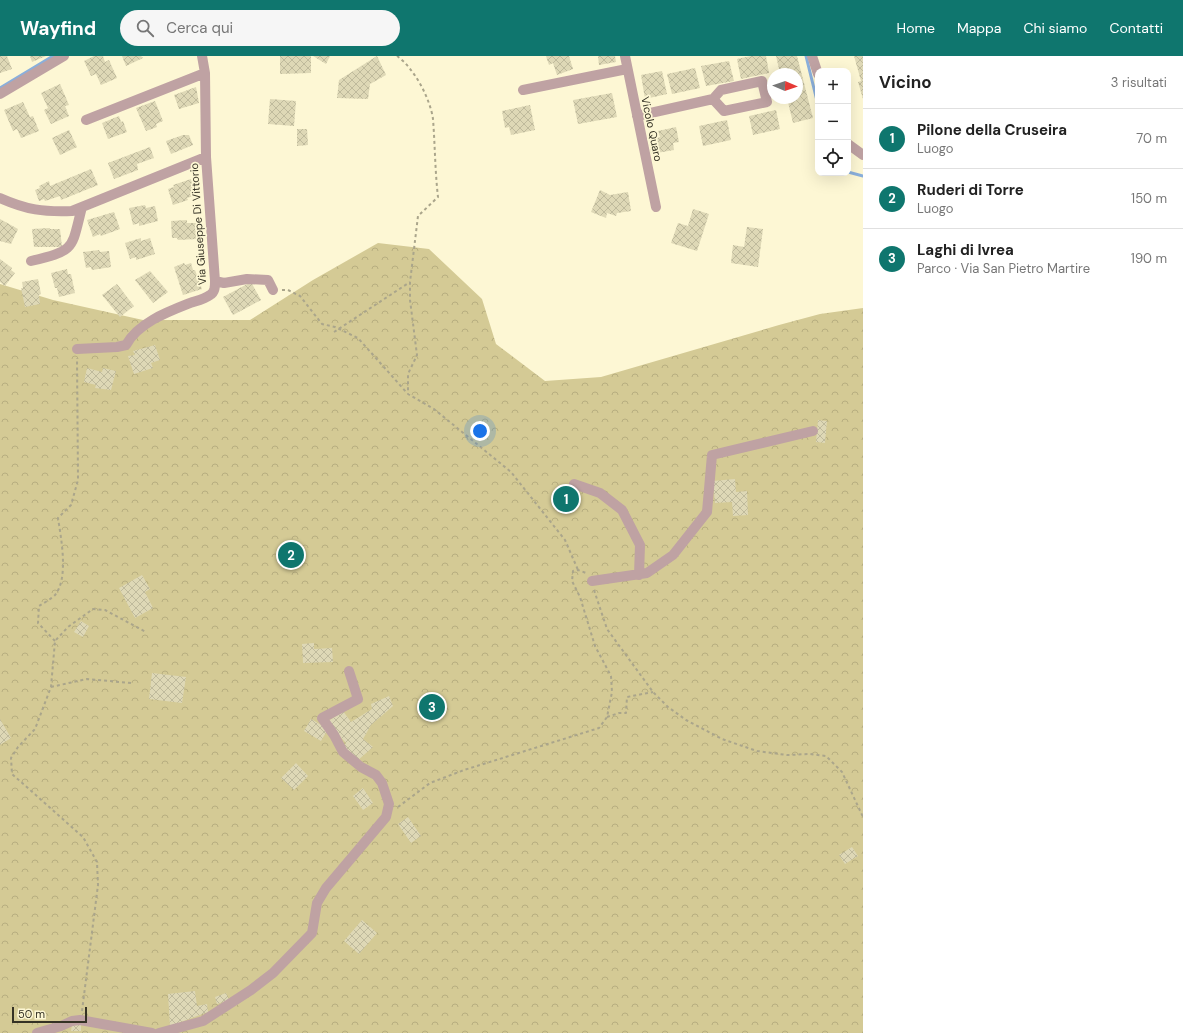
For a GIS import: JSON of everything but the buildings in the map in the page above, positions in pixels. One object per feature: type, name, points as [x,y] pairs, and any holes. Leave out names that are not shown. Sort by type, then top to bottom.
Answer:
[{"type":"street","points":[[0,94],[64,56]]},
{"type":"street","name":"Via Giuseppe Di Vittorio","points":[[77,349],[117,348],[126,345],[131,337],[142,326],[187,304],[210,296],[214,291],[215,281],[206,157],[204,73],[202,56]]},
{"type":"street","name":"Vicolo Quaro","points":[[624,56],[656,206]]},
{"type":"street","points":[[812,56],[816,68]]},
{"type":"street","points":[[523,90],[627,69]]},
{"type":"street","points":[[86,120],[204,73]]},
{"type":"street","points":[[637,116],[713,99],[721,90],[762,81],[767,102],[724,111],[713,99]]},
{"type":"street","points":[[851,146],[863,155]]},
{"type":"street","points":[[0,198],[23,208],[50,212],[72,212],[206,157]]},
{"type":"street","points":[[31,261],[57,254],[68,249],[73,242],[82,208]]},
{"type":"street","points":[[215,281],[224,283],[247,279],[268,280],[273,290]]},
{"type":"street","points":[[592,581],[647,573],[674,555],[707,512],[712,455],[813,431]]},
{"type":"street","points":[[574,484],[600,493],[622,510],[640,545],[639,575]]},
{"type":"street","points":[[159,1033],[203,1021],[251,990],[273,973],[312,933],[317,903],[326,888],[386,817],[389,804],[382,783],[376,775],[361,767],[343,752],[334,735],[322,718],[358,699],[349,670]]},
{"type":"street","points":[[37,1033],[61,1026],[66,1022],[80,1020],[152,1033]]},
{"type":"street","points":[[61,1026],[70,1033]]},
{"type":"path","points":[[397,56],[405,62],[422,87],[433,118],[435,171],[438,197],[418,216],[410,282],[410,300],[417,355],[408,374],[408,394]]},
{"type":"path","points":[[334,332],[410,282]]},
{"type":"path","points":[[273,290],[288,290],[300,296],[322,324],[339,329],[358,338],[408,394],[434,409],[511,472],[562,536],[578,570]]},
{"type":"path","points":[[55,641],[38,623],[39,606],[55,596],[61,584],[63,567],[58,518],[71,505],[78,480],[77,349]]},
{"type":"path","points":[[386,817],[430,783],[464,770],[599,728],[607,717],[612,692],[611,676],[595,646],[580,597],[572,581],[573,571],[578,570],[586,573],[592,581],[607,629],[653,692],[668,708],[686,720],[722,739],[757,751],[787,755],[810,754],[826,756],[842,772],[863,817]]},
{"type":"path","points":[[80,1020],[98,885],[98,862],[83,837],[12,774],[11,758],[18,746],[36,729],[51,687],[55,641],[68,627],[93,609],[105,610],[146,632]]},
{"type":"path","points":[[51,687],[87,679],[131,683]]},
{"type":"path","points":[[607,717],[619,713],[626,713],[626,697],[653,692]]},
{"type":"green space","points":[[378,243],[429,249],[482,299],[496,344],[545,381],[601,377],[820,314],[863,308],[863,1033],[0,1033],[0,284],[53,300],[143,320],[250,320],[313,280]]},
{"type":"waterway","points":[[0,88],[53,56]]},
{"type":"waterway","points":[[806,56],[818,104]]},
{"type":"waterway","points":[[851,173],[863,176]]},
{"type":"place","name":"Pilone della Cruseira","points":[[566,499]]},
{"type":"place","name":"Ruderi di Torre","points":[[291,555]]},
{"type":"place","name":"Laghi di Ivrea","points":[[432,707]]}]
